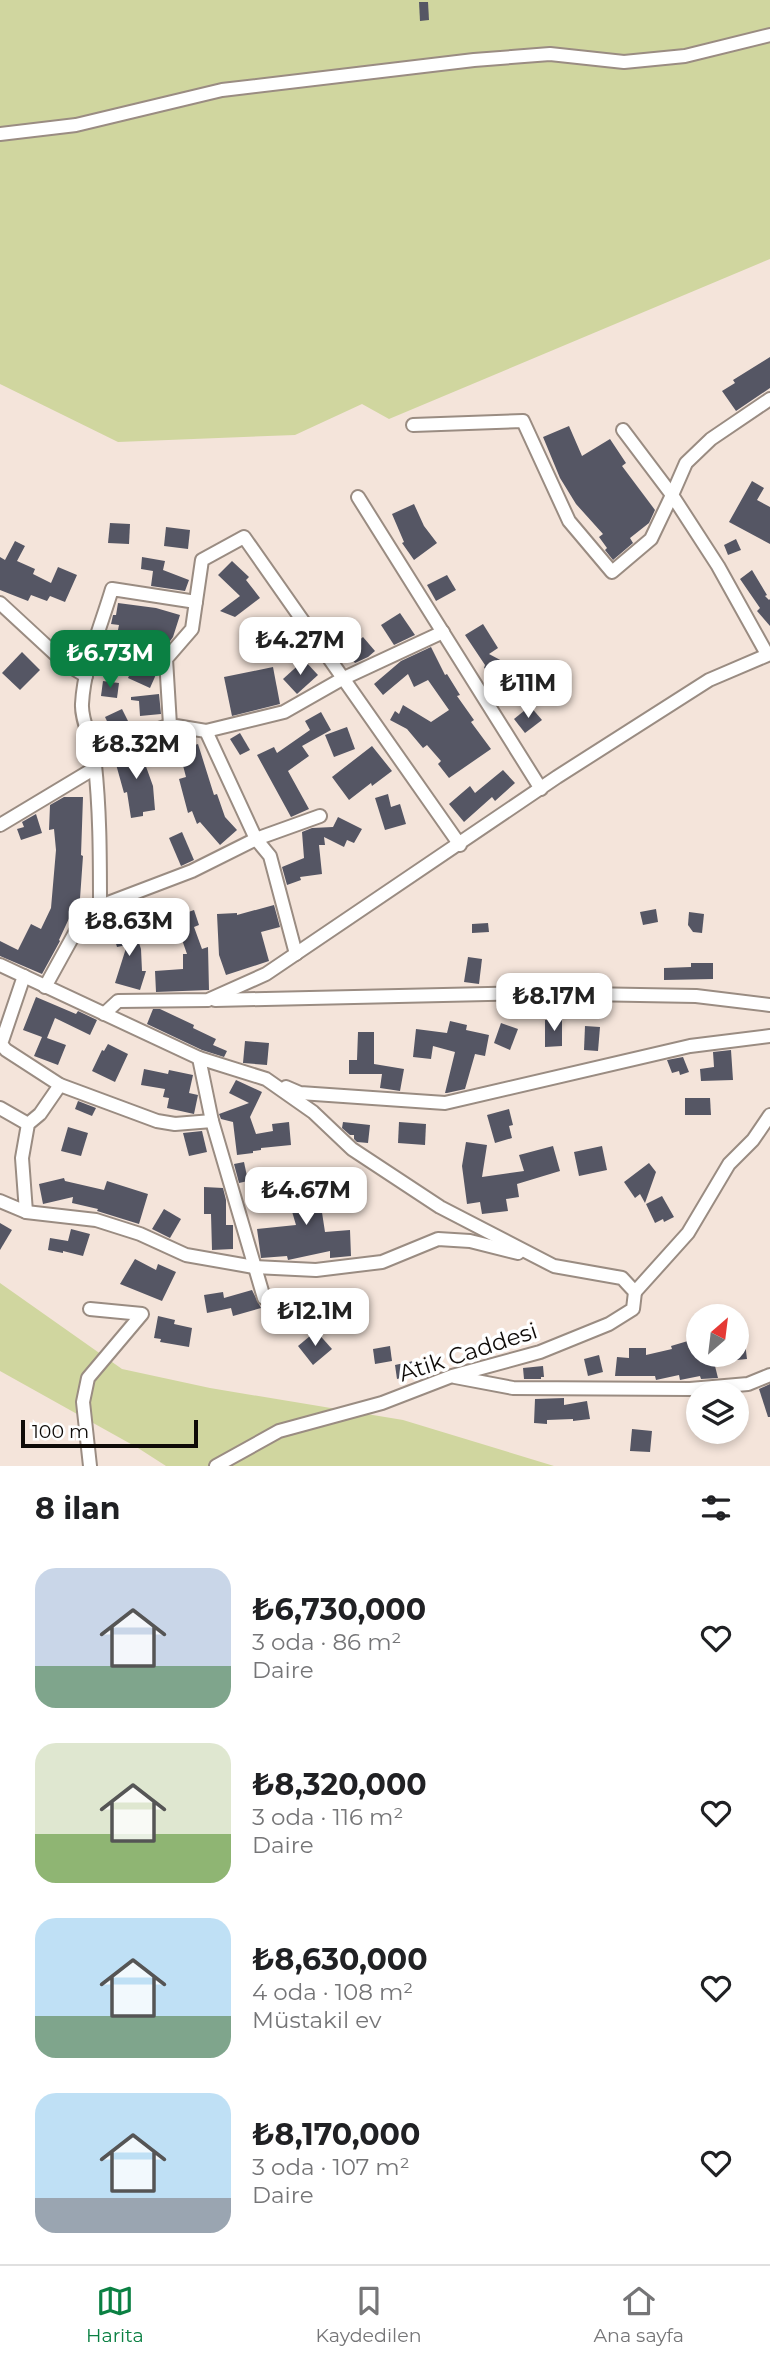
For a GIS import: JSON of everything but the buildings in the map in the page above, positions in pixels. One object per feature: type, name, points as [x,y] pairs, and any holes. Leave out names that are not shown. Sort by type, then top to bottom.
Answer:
[{"type":"street","points":[[0,134],[76,125],[222,90],[474,60],[550,54],[624,62],[673,57],[770,35]]},
{"type":"street","points":[[413,425],[523,421],[569,522],[612,572],[651,539],[685,463],[711,439],[770,399]]},
{"type":"street","points":[[208,1000],[266,974],[709,680],[769,654],[718,566],[671,495],[623,430]]},
{"type":"street","points":[[358,497],[541,789]]},
{"type":"street","points":[[170,725],[166,659],[192,629],[202,560],[244,537],[460,845]]},
{"type":"street","points":[[100,906],[100,815],[94,752],[81,707],[86,676],[112,589],[196,602]]},
{"type":"street","points":[[0,603],[66,664],[86,676]]},
{"type":"street","points":[[94,752],[170,725],[206,731],[284,712],[342,679],[443,632]]},
{"type":"street","points":[[206,731],[256,839],[270,856],[296,954]]},
{"type":"street","points":[[0,824],[95,768]]},
{"type":"street","points":[[46,987],[77,929],[100,906],[192,871],[256,839],[320,816]]},
{"type":"street","points":[[0,965],[199,1058],[300,1093],[445,1103],[690,1046],[770,1036]]},
{"type":"street","points":[[23,976],[1,1044],[6,1050],[60,1085],[157,1121],[175,1124],[212,1121]]},
{"type":"street","points":[[104,1014],[118,1001],[528,993],[696,996],[770,1006]]},
{"type":"street","points":[[199,1058],[212,1121],[264,1298]]},
{"type":"street","points":[[266,1079],[313,1112],[352,1149],[440,1207],[554,1266],[622,1278],[635,1292],[688,1233],[729,1164],[753,1140],[770,1115]]},
{"type":"street","points":[[26,1212],[22,1158],[28,1124],[40,1114],[60,1085]]},
{"type":"street","points":[[0,1108],[28,1124]]},
{"type":"street","points":[[0,1201],[26,1212],[96,1220],[141,1234],[186,1255],[254,1268],[316,1270],[382,1262],[438,1239],[470,1241],[540,1258]]},
{"type":"street","name":"Atik Caddesi","points":[[216,1466],[279,1431],[382,1403],[453,1376],[540,1352],[609,1324],[633,1309],[635,1292]]},
{"type":"street","points":[[90,1309],[142,1314],[88,1378],[83,1402],[90,1466]]},
{"type":"street","points":[[453,1376],[513,1388],[690,1389],[748,1384],[770,1375]]},
{"type":"green space","points":[[0,0],[770,0],[770,259],[389,419],[362,404],[295,435],[118,442],[0,384]]},
{"type":"green space","points":[[0,1283],[122,1369],[210,1388],[403,1420],[554,1466],[166,1466],[0,1371]]}]
